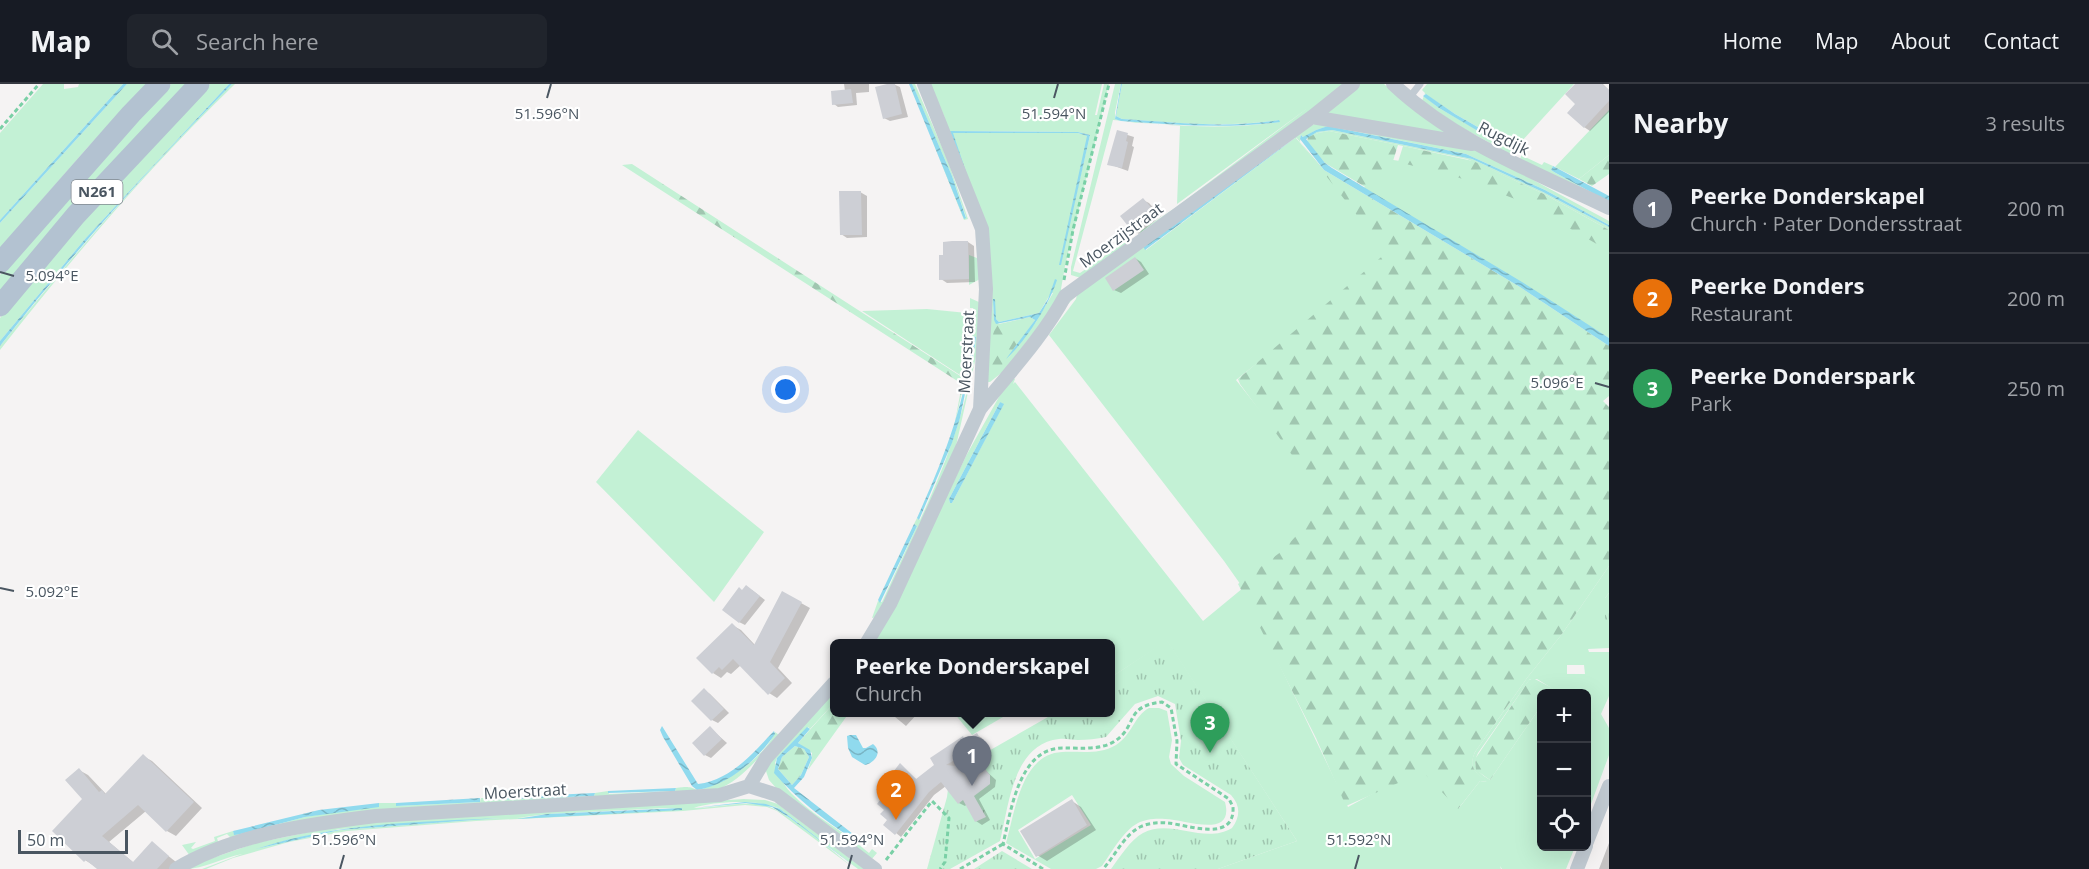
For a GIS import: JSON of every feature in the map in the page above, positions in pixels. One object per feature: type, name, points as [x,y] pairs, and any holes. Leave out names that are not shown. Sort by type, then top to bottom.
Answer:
[{"type":"main road","name":"N261","points":[[0,263],[130,114],[160,84]]},
{"type":"main road","name":"N261","points":[[0,306],[76,215],[199,84]]},
{"type":"street","name":"Moerstraat","points":[[869,639],[890,604],[980,409],[986,289],[982,228],[924,84]]},
{"type":"street","name":"Moerzijstraat","points":[[980,409],[1058,309],[1065,296],[1312,117],[1353,84]]},
{"type":"street","name":"Rugdijk","points":[[1393,84],[1451,128],[1609,208]]},
{"type":"street","points":[[1312,117],[1483,146]]},
{"type":"street","points":[[830,687],[766,758],[748,786],[777,795],[880,865]]},
{"type":"street","name":"Moerstraat","points":[[177,869],[193,859],[256,838],[331,822],[387,816],[701,797],[720,795],[748,786]]},
{"type":"street","points":[[1591,832],[1609,786]]},
{"type":"street","points":[[1577,869],[1584,851]]},
{"type":"lane","points":[[1409,98],[1420,84]]},
{"type":"path","points":[[0,129],[39,84]]},
{"type":"path","points":[[1065,296],[1064,277],[1068,249],[1109,84]]},
{"type":"path","points":[[960,869],[1003,844],[1020,779],[1040,755],[1058,747],[1085,748],[1103,746],[1116,741],[1139,708],[1149,703],[1162,702],[1171,708],[1177,741],[1176,764],[1229,799],[1233,807],[1231,820],[1217,829],[1205,830],[1167,823],[1140,827],[1131,834],[1103,869]]},
{"type":"path","points":[[880,865],[932,801],[949,818],[945,862],[940,869]]},
{"type":"path","points":[[1003,844],[1042,869]]},
{"type":"green space","points":[[43,84],[64,84],[64,89],[78,87],[79,84],[123,84],[0,220],[0,133]]},
{"type":"green space","points":[[127,84],[147,84],[88,147],[0,248],[0,223]]},
{"type":"green space","points":[[171,84],[187,84],[0,293],[0,275],[113,146]]},
{"type":"green space","points":[[210,84],[229,84],[85,239],[0,341],[0,318],[153,142]]},
{"type":"green space","points":[[232,84],[235,84],[203,115],[113,213],[0,350],[0,346],[112,212]]},
{"type":"green space","points":[[912,84],[915,84],[948,161],[968,219],[964,220],[932,140],[964,218],[966,217],[952,176]]},
{"type":"green space","points":[[930,84],[1102,84],[1095,115],[1097,115],[1104,84],[1109,84],[1065,266],[1061,289],[1063,294],[1005,370],[990,382],[984,382],[985,249],[937,104],[945,118]],"holes":[[[953,131],[1078,132],[1090,135],[1060,265],[1088,136],[1078,133]],[[1053,293],[1036,322],[1008,358],[1035,320],[1030,317],[999,324],[994,320],[993,300],[996,319],[999,322],[1039,313]]]},
{"type":"green space","points":[[1115,84],[1121,84],[1115,119],[1123,121],[1113,120],[1073,271],[1080,273],[1128,240],[1130,243],[1081,278],[1071,275],[1071,267]]},
{"type":"green space","points":[[1122,84],[1349,84],[1141,233],[1139,232],[1175,208],[1309,107],[1177,204],[1180,126],[1160,124],[1233,126],[1264,124],[1279,122],[1279,120],[1220,124],[1122,119],[1116,116]]},
{"type":"green space","points":[[1359,84],[1384,84],[1454,136],[1324,114]]},
{"type":"green space","points":[[1427,84],[1574,84],[1510,154],[1459,126],[1422,101],[1425,93],[1422,90]],"holes":[[[1425,94],[1502,141],[1500,143],[1439,108],[1424,96]]]},
{"type":"green space","points":[[1609,110],[1609,155],[1579,179],[1555,167]]},
{"type":"green space","points":[[1315,124],[1340,125],[1480,151],[1609,221],[1609,225],[1545,190],[1466,154],[1329,126],[1304,137],[1332,130],[1472,159],[1543,192],[1609,227],[1609,230],[1544,194],[1467,159],[1329,131],[1306,139],[1301,135],[1296,138],[1394,254],[1236,380],[1338,509],[1243,589],[1348,807],[1427,764],[1459,808],[1480,781],[1487,782],[1474,769],[1472,762],[1475,752],[1609,566],[1609,593],[1605,598],[1605,621],[1597,621],[1597,626],[1609,626],[1609,648],[1588,649],[1589,652],[1609,652],[1609,696],[1601,714],[1609,728],[1609,755],[1591,804],[1591,689],[1553,689],[1537,679],[1530,679],[1478,753],[1475,762],[1480,772],[1490,780],[1537,712],[1537,851],[1573,851],[1566,869],[1502,869],[1500,866],[1501,869],[1218,869],[1297,841],[1167,641],[1115,675],[1115,639],[877,639],[966,456],[1005,386],[1063,307],[1084,286],[1293,133]],"holes":[[[1293,134],[1295,138],[1146,250],[1143,246]],[[1077,295],[1049,335],[1243,588],[1203,621],[1015,382],[1013,384],[1015,379],[1012,378],[1016,372],[1065,307]],[[1000,402],[1003,405],[952,503],[950,503],[949,499]],[[1567,665],[1584,665],[1585,674],[1567,674]]]},
{"type":"green space","points":[[1329,131],[1398,145],[1393,161],[1388,160],[1378,175],[1372,191],[1325,163],[1307,142],[1308,137]]},
{"type":"green space","points":[[1301,135],[1300,142],[1324,170],[1520,287],[1609,346],[1609,396],[1603,401],[1609,407],[1609,566],[1475,752],[1472,762],[1474,770],[1488,782],[1480,781],[1458,809],[1423,772],[1346,806],[1316,738],[1238,584],[1282,551],[1327,503],[1238,379],[1386,253],[1296,137]]},
{"type":"green space","points":[[1403,146],[1473,161],[1544,194],[1609,230],[1609,251],[1523,202],[1457,177],[1398,162]]},
{"type":"green space","points":[[1523,152],[1523,156],[1542,165],[1544,162],[1553,166],[1551,170],[1554,172],[1609,202],[1520,159]]},
{"type":"green space","points":[[1609,155],[1609,174],[1592,186],[1579,179]]},
{"type":"green space","points":[[1387,159],[1465,171],[1609,244],[1609,338],[1364,188]]},
{"type":"green space","points":[[632,164],[965,379],[954,427],[962,384],[622,165]]},
{"type":"green space","points":[[969,255],[977,258],[980,279],[969,285]]},
{"type":"green space","points":[[970,298],[981,303],[977,352],[956,446],[877,617],[872,618],[878,601],[882,602],[917,526],[914,524],[917,518],[920,520],[930,498],[956,431],[969,384],[976,337],[972,336],[973,308],[970,308]]},
{"type":"green space","points":[[927,309],[967,313],[963,377],[862,311]]},
{"type":"green space","points":[[1030,319],[1033,321],[998,371],[990,376],[985,375],[995,325]]},
{"type":"green space","points":[[638,430],[764,532],[714,602],[596,482]]},
{"type":"green space","points":[[1609,593],[1609,626],[1597,626],[1597,621],[1605,621],[1605,598]]},
{"type":"green space","points":[[1167,640],[1297,841],[1218,869],[1111,869],[1130,844],[1143,833],[1165,828],[1210,834],[1232,828],[1237,820],[1238,807],[1231,795],[1183,765],[1179,758],[1181,741],[1175,704],[1158,696],[1135,704],[1106,737],[1085,740],[1059,739],[1044,743],[1022,764],[1010,794],[1000,841],[950,869],[927,869],[947,797],[950,773],[1048,717],[1115,717],[1115,675]]},
{"type":"green space","points":[[1533,678],[1554,689],[1537,689],[1537,712],[1490,780],[1476,770],[1475,759],[1529,680]]},
{"type":"green space","points":[[830,695],[830,707],[810,729],[808,727],[777,758],[775,763],[782,781],[795,797],[850,838],[853,834],[855,837],[853,840],[869,853],[872,849],[877,853],[871,860],[777,789],[769,780],[765,768]]},
{"type":"green space","points":[[830,707],[830,717],[846,717],[808,770],[812,753],[798,743]]},
{"type":"green space","points":[[1149,708],[1159,708],[1167,711],[1172,740],[1169,757],[1171,764],[1184,776],[1225,802],[1226,814],[1223,821],[1206,825],[1162,819],[1141,822],[1127,831],[1102,866],[1096,869],[1051,869],[1006,843],[1022,787],[1037,763],[1048,755],[1062,752],[1096,751],[1110,748],[1126,736],[1144,711]],"holes":[[[1072,795],[1091,825],[1035,859],[1018,830]]]},
{"type":"green space","points":[[957,717],[1003,717],[972,735]]},
{"type":"green space","points":[[775,732],[779,735],[751,766],[735,780],[717,790],[440,808],[233,840],[227,834],[217,838],[219,845],[190,856],[182,845],[196,842],[191,848],[193,849],[215,841],[214,837],[233,831],[234,834],[241,834],[305,817],[379,805],[379,803],[396,803],[396,806],[480,802],[481,798],[488,798],[488,800],[594,796],[595,793],[608,791],[609,794],[675,791],[676,788],[685,787],[697,790],[719,783],[753,760],[763,751]]},
{"type":"green space","points":[[795,746],[804,749],[809,757],[801,775],[792,785],[778,769],[782,757]]},
{"type":"green space","points":[[744,799],[765,800],[778,804],[864,869],[858,869],[780,809],[771,806],[749,802],[737,802],[694,808],[734,804],[759,804],[770,807],[795,821],[855,869],[777,811],[767,807],[745,805],[683,811],[476,821],[347,831],[289,842],[233,858],[206,869],[202,869],[242,854],[185,869],[256,843],[348,824]],"holes":[[[682,808],[517,818],[547,814]],[[500,818],[340,830],[256,849],[340,829]]]},
{"type":"green space","points":[[1002,851],[1032,869],[974,869]]},
{"type":"water","points":[[123,84],[127,84],[0,223],[0,220]]},
{"type":"water","points":[[229,84],[232,84],[171,147],[83,245],[0,346],[0,341],[85,239]]},
{"type":"water","points":[[909,84],[912,84],[914,88],[952,176],[966,218],[964,219]]},
{"type":"water","points":[[1121,84],[1116,116],[1122,119],[1220,124],[1279,120],[1280,122],[1220,126],[1121,121],[1115,119]]},
{"type":"water","points":[[1426,94],[1502,141],[1500,144],[1439,108],[1423,96]]},
{"type":"water","points":[[1328,126],[1466,154],[1545,190],[1609,225],[1609,227],[1543,192],[1472,159],[1332,130],[1317,132],[1306,139],[1325,163],[1332,168],[1522,282],[1609,338],[1609,346],[1520,287],[1324,170],[1300,139],[1301,135],[1303,137]]},
{"type":"water","points":[[950,131],[1078,132],[1090,135],[1061,265],[1059,265],[1087,136],[1078,133],[953,133],[981,216]]},
{"type":"water","points":[[1295,138],[1145,250],[1143,246]]},
{"type":"water","points":[[1553,166],[1609,196],[1609,202],[1554,172],[1551,170]]},
{"type":"water","points":[[1055,279],[1057,280],[1053,290],[1036,322],[1006,359],[1035,320],[1030,317],[996,324],[993,299],[995,299],[996,319],[999,322],[1039,313],[1048,299]]},
{"type":"water","points":[[972,336],[976,337],[975,345],[960,418],[952,443],[919,520],[917,518],[945,452],[959,407]]},
{"type":"water","points":[[1000,402],[1004,404],[950,503],[949,499]]},
{"type":"water","points":[[914,524],[917,526],[880,603],[878,600]]},
{"type":"water","points":[[662,726],[698,784],[710,782],[731,772],[774,731],[775,734],[760,753],[731,777],[697,790],[692,786],[663,737],[660,730]]},
{"type":"water","points":[[807,727],[810,729],[798,743],[810,750],[812,758],[804,777],[794,788],[853,834],[851,838],[811,808],[774,773],[777,758]],"holes":[[[795,746],[804,749],[809,757],[801,775],[792,785],[778,769],[782,757]]]},
{"type":"water","points":[[856,735],[863,748],[873,744],[876,747],[878,754],[875,760],[865,765],[852,757],[848,748],[847,736]]},
{"type":"water","points":[[676,788],[675,791],[608,793],[608,791]]},
{"type":"water","points":[[595,793],[594,796],[488,800],[488,798]]},
{"type":"water","points":[[480,798],[480,802],[396,806],[396,803]]},
{"type":"water","points":[[745,802],[766,804],[780,809],[858,869],[772,807],[746,803],[694,808]]},
{"type":"water","points":[[379,803],[379,807],[305,817],[241,834],[234,835],[233,831],[319,810]]},
{"type":"water","points":[[682,808],[682,810],[517,819],[547,814]]},
{"type":"water","points":[[500,818],[340,830],[407,823]]},
{"type":"water","points":[[340,830],[256,849],[316,834]]},
{"type":"building","points":[[895,84],[902,114],[883,119],[875,87]]},
{"type":"building","points":[[1575,84],[1602,84],[1609,90],[1609,101],[1584,128],[1567,113],[1575,104],[1565,94]]},
{"type":"building","points":[[851,89],[853,103],[832,105],[831,91]]},
{"type":"building","points":[[1117,130],[1128,133],[1122,168],[1107,165]]},
{"type":"building","points":[[839,191],[861,191],[862,235],[840,235]]},
{"type":"building","points":[[1143,198],[1155,212],[1132,231],[1120,216]]},
{"type":"building","points":[[968,241],[969,279],[939,280],[939,255],[943,255],[943,242]]},
{"type":"building","points":[[1135,257],[1144,270],[1113,291],[1105,278]]},
{"type":"building","points":[[746,585],[760,596],[739,623],[722,610],[739,587],[742,590]]},
{"type":"building","points":[[782,591],[802,602],[770,662],[785,678],[768,695],[733,659],[722,670],[719,667],[712,674],[696,658],[732,623],[754,645]]},
{"type":"building","points":[[704,688],[724,709],[711,721],[691,701]]},
{"type":"building","points":[[710,726],[722,739],[704,756],[692,743]]},
{"type":"building","points":[[977,733],[983,744],[946,765],[985,769],[990,775],[990,784],[974,796],[986,817],[975,822],[963,800],[958,804],[941,782],[929,792],[895,835],[883,825],[887,820],[880,814],[884,810],[877,804],[893,783],[887,780],[900,763],[916,779],[934,765],[930,758],[963,736],[965,740]]},
{"type":"building","points":[[143,754],[194,802],[166,832],[138,805],[102,836],[133,862],[152,841],[169,856],[157,869],[97,869],[86,860],[84,862],[52,831],[82,799],[65,780],[79,768],[99,792],[102,790],[105,794]]},
{"type":"building","points":[[1072,799],[1087,825],[1036,857],[1020,831]]},
{"type":"place","name":"Peerke Donderspark","points":[[1210,753]]},
{"type":"place","name":"Peerke Donderskapel","points":[[972,786]]},
{"type":"place","name":"Peerke Donders","points":[[896,820]]}]
